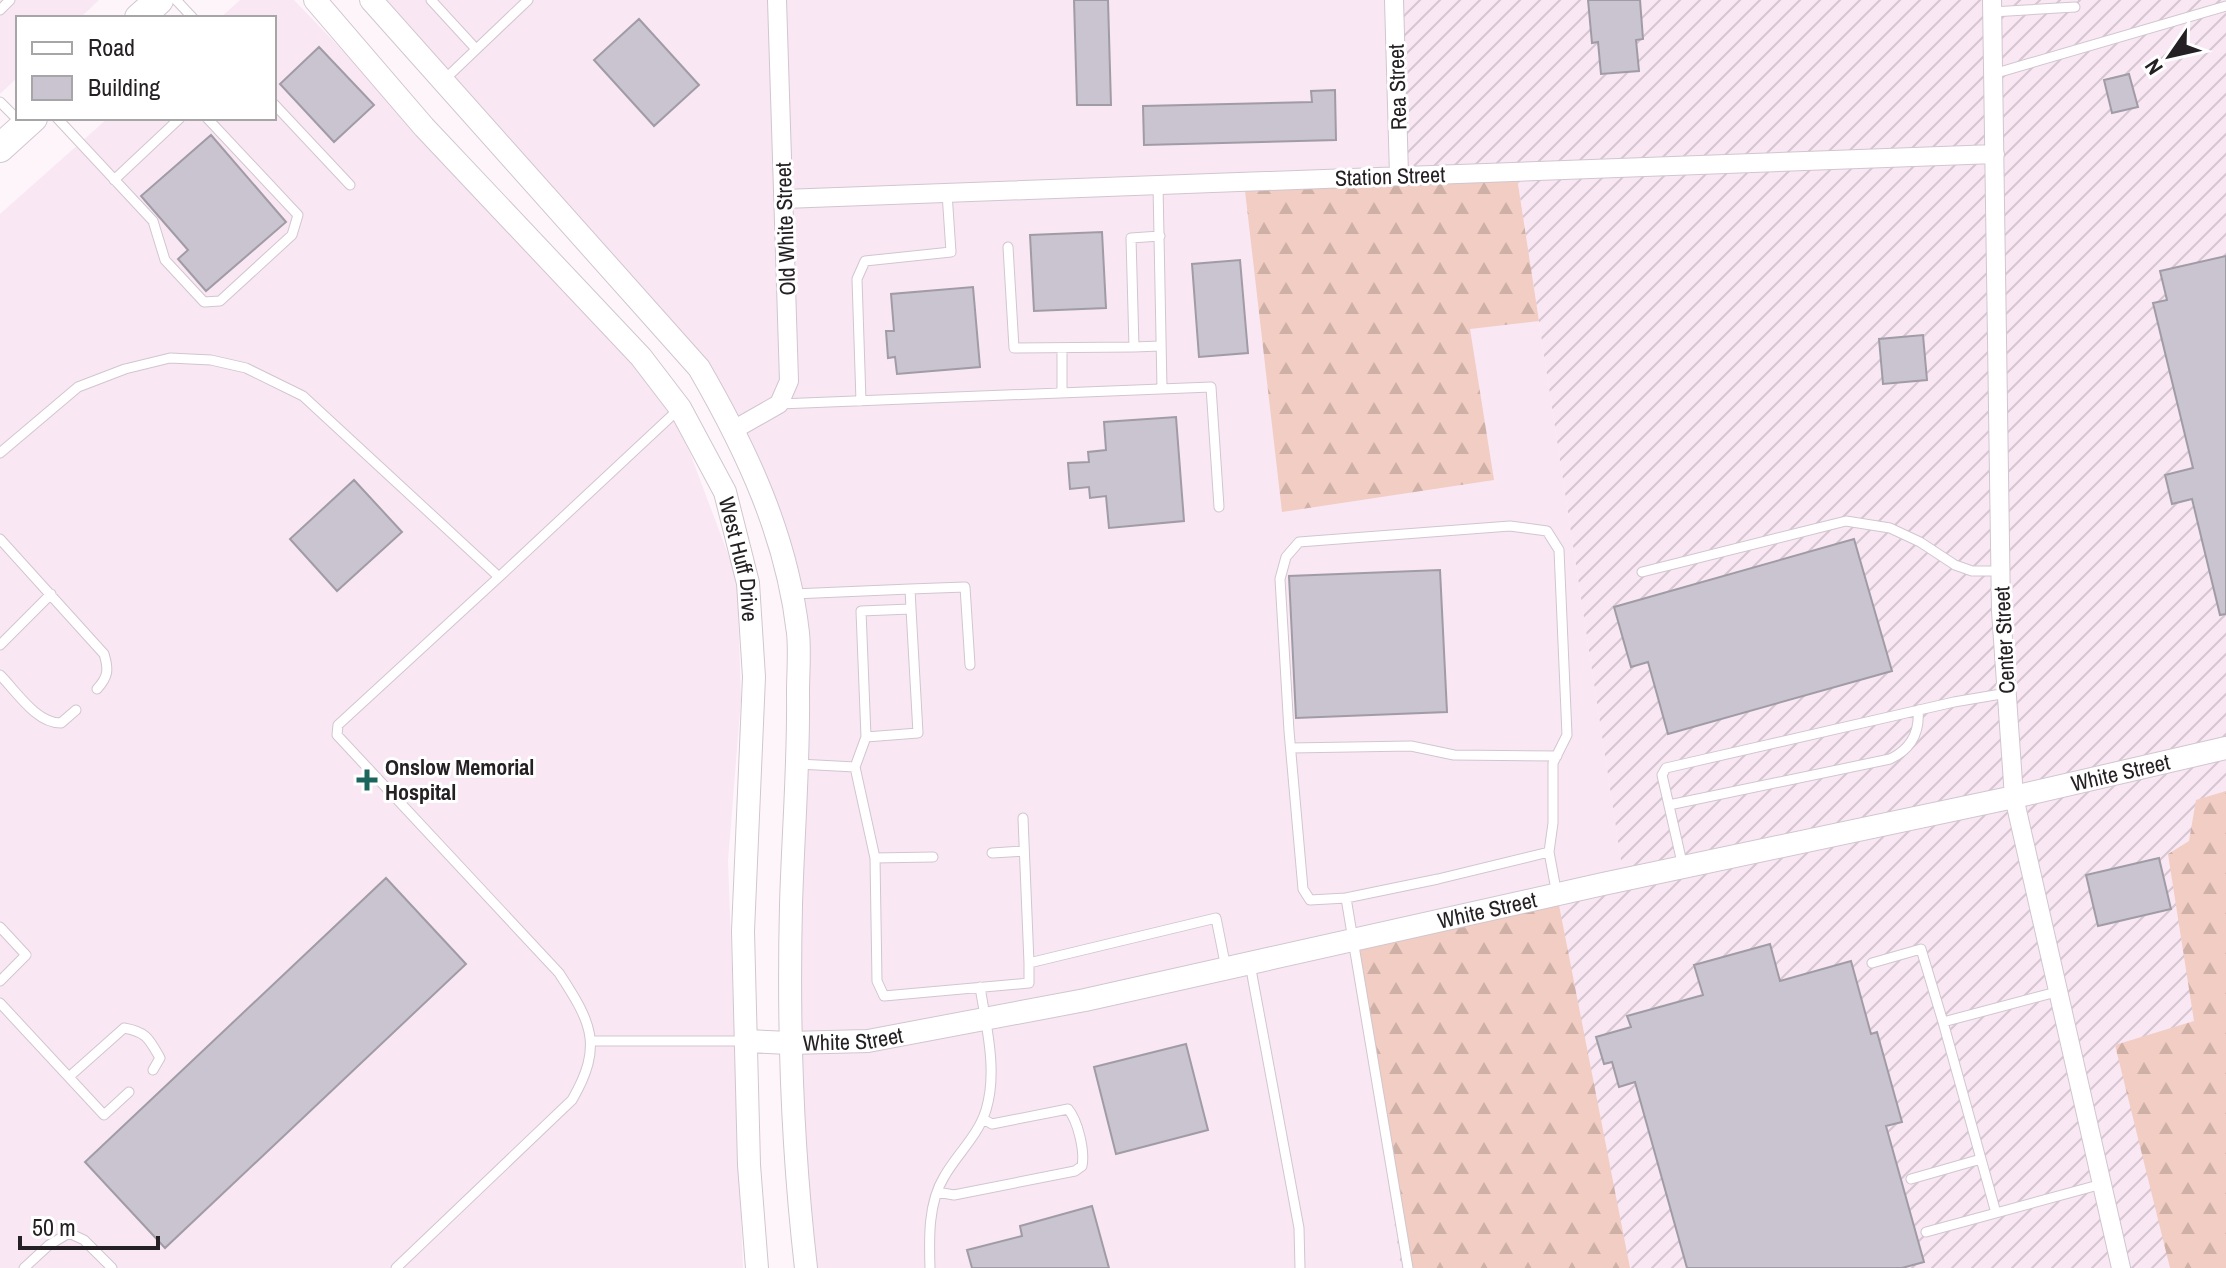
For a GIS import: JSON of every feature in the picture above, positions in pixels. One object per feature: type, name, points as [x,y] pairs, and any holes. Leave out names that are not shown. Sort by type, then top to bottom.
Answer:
[{"type":"main road","points":[[141,16],[159,0]]},
{"type":"main road","points":[[0,148],[28,122]]},
{"type":"street","name":"West Huff Drive","points":[[315,0],[424,127],[641,357],[680,408],[725,492],[748,583],[754,677],[743,931],[749,1165],[757,1268]]},
{"type":"street","name":"West Huff Drive","points":[[371,0],[699,368],[735,429],[758,479],[777,533],[798,633],[798,764],[791,903],[789,1043],[798,1202],[806,1268]]},
{"type":"street","name":"Old White Street","points":[[777,0],[789,381],[779,404]]},
{"type":"street","name":"Rea Street","points":[[1394,0],[1399,175]]},
{"type":"street","name":"Center Street","points":[[1992,6],[2001,571],[2014,797],[2121,1268]]},
{"type":"street","name":"Station Street","points":[[784,199],[1995,154]]},
{"type":"street","points":[[735,429],[779,404]]},
{"type":"street","name":"White Street","points":[[745,1041],[868,1041],[985,1019],[2014,797],[2226,748]]},
{"type":"lane","points":[[0,10],[10,0]]},
{"type":"lane","points":[[176,0],[191,16]]},
{"type":"lane","points":[[431,0],[476,49]]},
{"type":"lane","points":[[443,81],[528,0]]},
{"type":"lane","points":[[1992,6],[2075,7]]},
{"type":"lane","points":[[1993,74],[2226,6]]},
{"type":"lane","points":[[276,106],[350,185]]},
{"type":"lane","points":[[59,120],[153,221],[165,260],[204,302],[220,301],[292,235],[298,215],[209,120]]},
{"type":"lane","points":[[114,180],[178,120]]},
{"type":"lane","points":[[1158,185],[1162,388]]},
{"type":"lane","points":[[861,401],[857,279],[865,261],[951,252],[947,193]]},
{"type":"lane","points":[[1134,347],[1131,238],[1160,236]]},
{"type":"lane","points":[[1008,247],[1014,348],[1160,346]]},
{"type":"lane","points":[[1062,348],[1062,393]]},
{"type":"lane","points":[[0,453],[78,387],[125,369],[170,358],[211,360],[246,368],[303,396],[499,577]]},
{"type":"lane","points":[[779,404],[1211,387],[1219,507]]},
{"type":"lane","points":[[396,1268],[572,1100],[585,1077],[591,1041],[584,1012],[559,973],[337,735],[338,725],[680,408]]},
{"type":"lane","points":[[1642,572],[1846,521],[1890,528],[1920,542],[1955,565],[1972,571],[2001,571]]},
{"type":"lane","points":[[1549,852],[1346,898],[1310,900],[1303,889],[1280,579],[1286,557],[1299,542],[1510,526],[1547,531],[1559,550],[1567,735],[1553,763],[1553,823],[1549,852],[1557,895]]},
{"type":"lane","points":[[0,539],[104,654],[107,678],[97,689]]},
{"type":"lane","points":[[790,594],[965,587],[970,665]]},
{"type":"lane","points":[[866,737],[918,733],[910,589]]},
{"type":"lane","points":[[0,645],[51,594]]},
{"type":"lane","points":[[911,609],[861,611],[866,737],[855,767],[875,858],[877,981],[884,996],[1029,983],[1023,818]]},
{"type":"lane","points":[[0,675],[41,718],[50,723],[61,723],[76,710]]},
{"type":"lane","points":[[1683,867],[1662,775],[1666,768],[1918,710],[2007,693]]},
{"type":"lane","points":[[1669,805],[1890,759],[1912,741],[1920,726],[1918,710]]},
{"type":"lane","points":[[1291,748],[1411,746],[1454,755],[1557,756]]},
{"type":"lane","points":[[798,764],[855,767]]},
{"type":"lane","points":[[992,853],[1024,851]]},
{"type":"lane","points":[[875,858],[933,857]]},
{"type":"lane","points":[[1346,898],[1408,1268]]},
{"type":"lane","points":[[1029,963],[1216,918],[1227,968]]},
{"type":"lane","points":[[0,927],[26,955],[0,981]]},
{"type":"lane","points":[[1872,963],[1921,949],[1996,1213]]},
{"type":"lane","points":[[1249,963],[1299,1228],[1300,1268]]},
{"type":"lane","points":[[930,1268],[930,1233],[937,1192],[983,1119],[990,1089],[990,1059],[980,987]]},
{"type":"lane","points":[[1943,1022],[2060,991]]},
{"type":"lane","points":[[0,1003],[104,1115],[129,1092]]},
{"type":"lane","points":[[70,1076],[124,1028],[139,1031],[149,1038],[160,1058],[153,1070]]},
{"type":"lane","points":[[591,1041],[745,1041]]},
{"type":"lane","points":[[937,1192],[954,1195],[1075,1171],[1082,1166],[1073,1116],[1068,1109],[992,1124],[983,1119]]},
{"type":"lane","points":[[1911,1179],[1981,1159]]},
{"type":"lane","points":[[1926,1232],[2102,1184]]},
{"type":"lane","points":[[24,1268],[49,1245],[69,1233],[84,1240],[112,1268]]},
{"type":"shaded area","points":[[0,0],[99,0],[82,16],[16,16],[16,79],[0,94]]},
{"type":"shaded area","name":"Onslow Memorial Hospital","points":[[240,0],[294,0],[432,143],[657,388],[690,453],[737,578],[741,699],[728,861],[743,1268],[0,1268],[0,214],[106,120],[276,120],[276,16],[222,16]]},
{"type":"shaded area","points":[[371,0],[1394,0],[1516,171],[1624,880],[1354,940],[1401,1268],[806,1268],[798,1202],[799,742],[777,533],[699,368]]},
{"type":"shaded area","points":[[1394,0],[2226,0],[2226,1268],[1401,1268],[1353,940],[1624,880],[1516,171],[1399,175]]},
{"type":"green space","points":[[1516,171],[1539,321],[1470,329],[1494,480],[1282,512],[1244,182]]},
{"type":"green space","points":[[2226,791],[2226,1268],[2170,1268],[2115,1045],[2194,1021],[2168,854],[2189,841],[2196,800]]},
{"type":"green space","points":[[1557,895],[1630,1268],[1410,1268],[1353,940]]},
{"type":"building","points":[[1074,0],[1108,0],[1111,105],[1077,105]]},
{"type":"building","points":[[1588,0],[1640,0],[1643,39],[1636,40],[1639,71],[1601,74],[1598,42],[1592,43]]},
{"type":"building","points":[[639,19],[699,85],[654,126],[594,60]]},
{"type":"building","points":[[319,47],[374,105],[334,142],[280,84]]},
{"type":"building","points":[[2129,74],[2138,107],[2112,113],[2104,80]]},
{"type":"building","points":[[1335,90],[1336,140],[1144,145],[1143,106],[1312,102],[1311,91]]},
{"type":"building","points":[[211,135],[286,222],[206,291],[178,259],[188,250],[141,196]]},
{"type":"building","points":[[1102,232],[1106,308],[1034,311],[1030,235]]},
{"type":"building","points":[[2226,256],[2226,614],[2220,615],[2192,499],[2172,504],[2165,475],[2193,468],[2153,303],[2167,300],[2160,271]]},
{"type":"building","points":[[1240,260],[1248,353],[1199,357],[1192,264]]},
{"type":"building","points":[[973,287],[980,367],[897,374],[895,357],[888,358],[886,331],[894,331],[891,294]]},
{"type":"building","points":[[1923,335],[1927,380],[1883,384],[1879,339]]},
{"type":"building","points":[[1176,417],[1184,521],[1109,528],[1106,496],[1090,498],[1089,487],[1070,489],[1068,463],[1089,462],[1088,452],[1106,450],[1104,422]]},
{"type":"building","points":[[354,480],[402,532],[337,591],[290,539]]},
{"type":"building","points":[[1854,539],[1892,671],[1668,734],[1648,662],[1631,667],[1614,607]]},
{"type":"building","points":[[1440,570],[1447,712],[1296,718],[1289,576]]},
{"type":"building","points":[[2159,858],[2171,909],[2098,926],[2086,875]]},
{"type":"building","points":[[386,878],[466,964],[165,1248],[85,1162]]},
{"type":"building","points":[[1770,944],[1780,981],[1851,961],[1871,1034],[1877,1032],[1902,1122],[1886,1126],[1924,1262],[1902,1268],[1687,1268],[1635,1082],[1619,1087],[1612,1062],[1604,1064],[1596,1037],[1631,1027],[1627,1016],[1703,995],[1694,965]]},
{"type":"building","points":[[1186,1044],[1208,1130],[1116,1154],[1094,1067]]},
{"type":"building","points":[[1092,1206],[1109,1268],[972,1268],[967,1250],[1022,1236],[1020,1226]]},
{"type":"place","name":"Onslow Memorial Hospital","points":[[367,780]]}]
